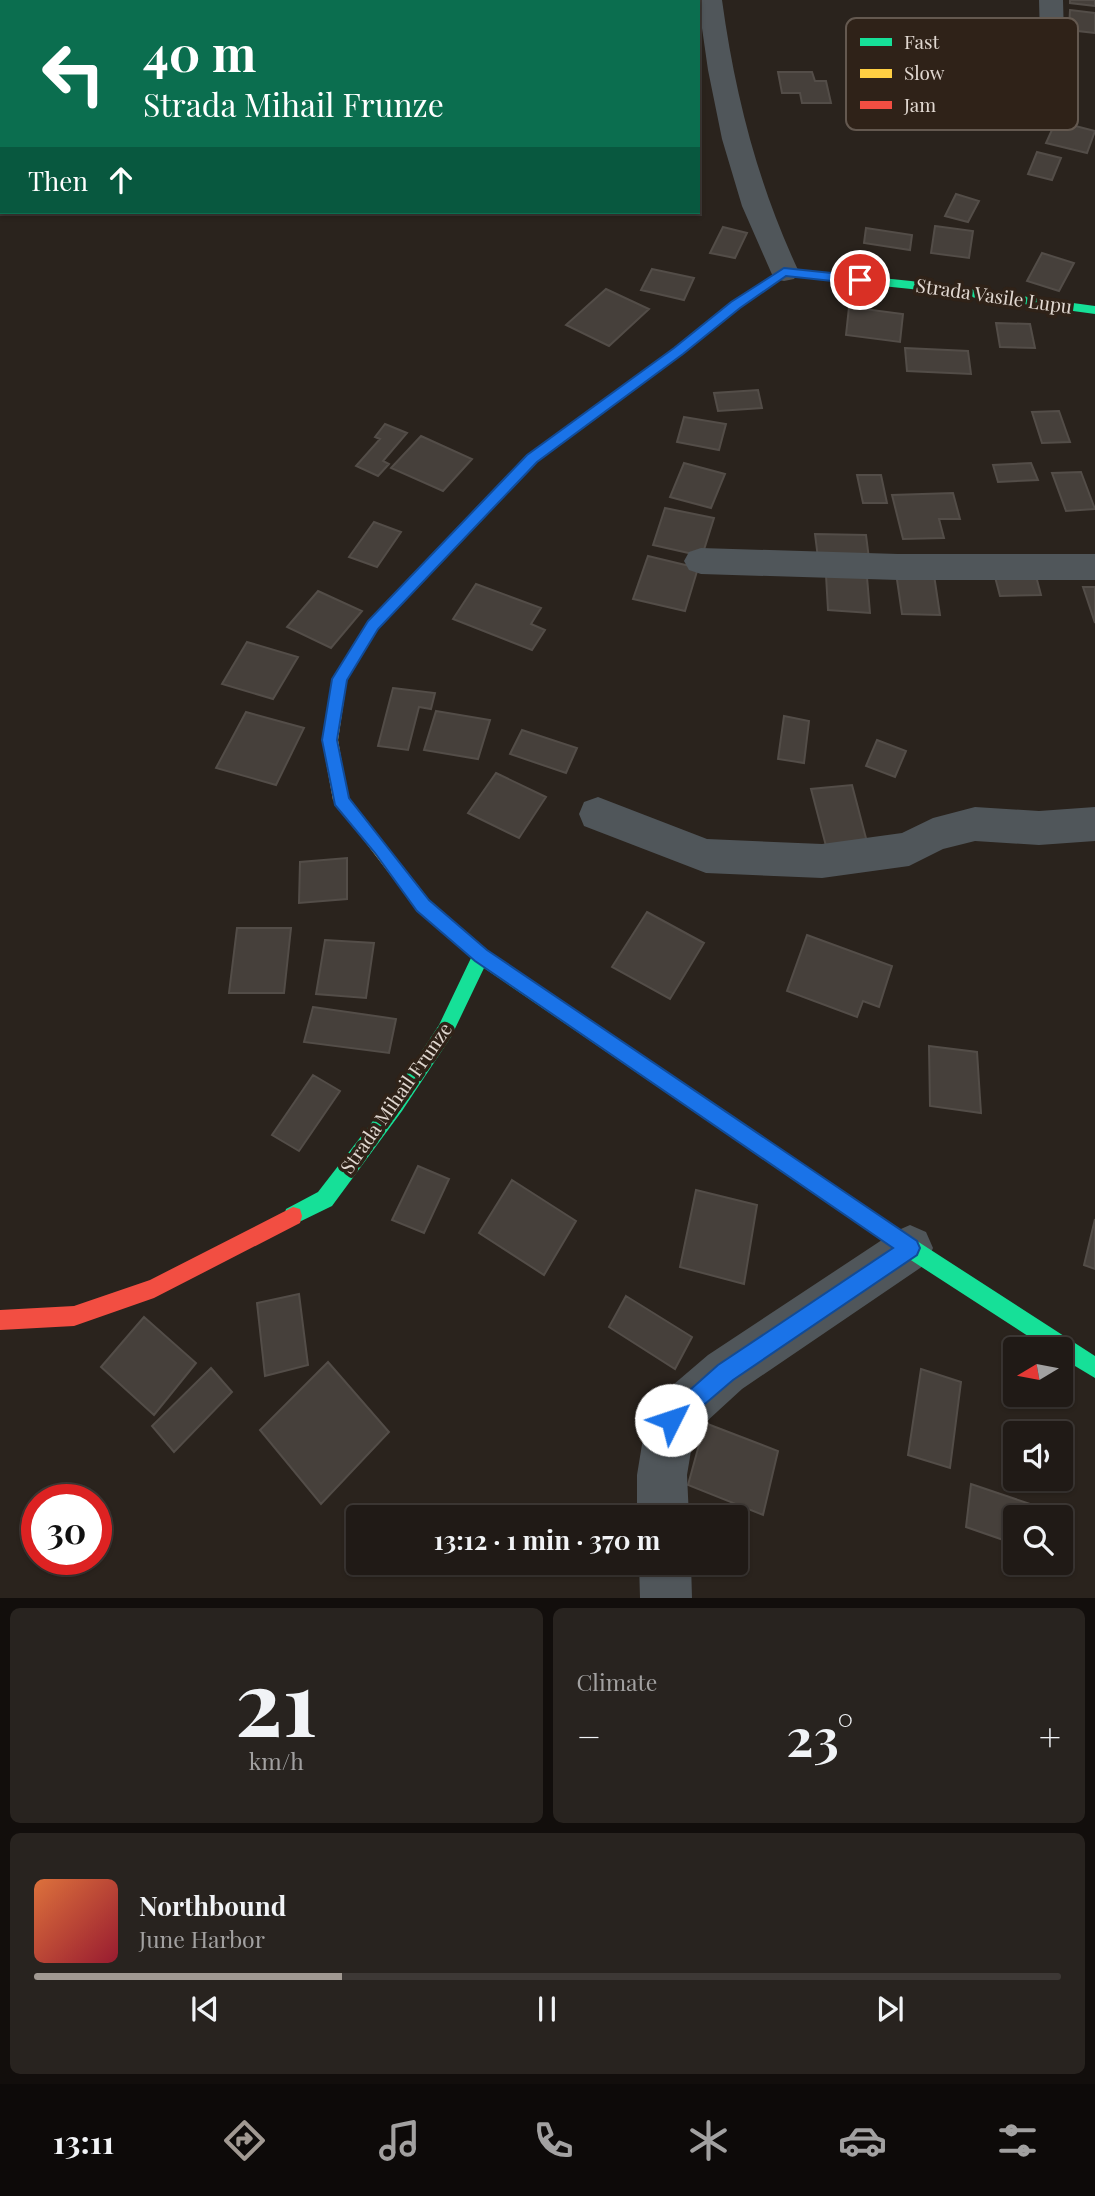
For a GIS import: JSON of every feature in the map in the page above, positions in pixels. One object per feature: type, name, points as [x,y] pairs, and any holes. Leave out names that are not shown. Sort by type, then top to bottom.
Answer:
[{"type":"street","points":[[710,0],[719,71],[736,148],[768,239],[784,272],[736,305],[532,459],[373,625],[340,679],[330,740],[341,800],[423,905],[481,956],[910,1248],[1095,1368]]},
{"type":"street","points":[[1051,0],[1051,18]]},
{"type":"street","name":"Strada Vasile Lupu","points":[[784,272],[911,285],[1095,310]]},
{"type":"street","points":[[701,561],[902,568],[1095,567]]},
{"type":"street","points":[[598,814],[706,856],[822,861],[909,849],[933,835],[975,824],[1039,828],[1095,824]]},
{"type":"street","name":"Strada Mihail Frunze","points":[[0,1320],[74,1316],[154,1288],[325,1199],[396,1105],[445,1031],[481,956]]},
{"type":"street","points":[[663,1505],[662,1475],[671,1420],[725,1373],[910,1248]]},
{"type":"street","points":[[665,1575],[666,1598]]},
{"type":"building","points":[[1070,0],[1095,0],[1095,6],[1070,3]]},
{"type":"building","points":[[1070,10],[1095,13],[1095,33],[1078,31],[1078,18],[1070,18]]},
{"type":"building","points":[[778,72],[812,72],[815,81],[826,81],[831,103],[802,103],[800,93],[782,93]]},
{"type":"building","points":[[1078,127],[1095,131],[1087,153],[1046,143],[1052,130],[1078,130]]},
{"type":"building","points":[[1037,152],[1061,158],[1052,180],[1028,174]]},
{"type":"building","points":[[956,194],[979,201],[968,222],[945,216]]},
{"type":"building","points":[[935,226],[973,231],[969,258],[931,253]]},
{"type":"building","points":[[723,227],[747,233],[735,258],[710,253]]},
{"type":"building","points":[[866,228],[912,235],[910,250],[864,243]]},
{"type":"building","points":[[1042,253],[1074,263],[1059,291],[1027,281]]},
{"type":"building","points":[[652,269],[694,278],[684,300],[641,290]]},
{"type":"building","points":[[606,289],[649,309],[609,346],[566,325]]},
{"type":"building","points":[[849,307],[903,314],[900,342],[846,335]]},
{"type":"building","points":[[996,323],[1030,324],[1035,348],[1000,347]]},
{"type":"building","points":[[905,348],[968,351],[971,374],[907,371]]},
{"type":"building","points":[[758,390],[762,408],[718,411],[714,393]]},
{"type":"building","points":[[1059,411],[1070,442],[1042,443],[1032,412]]},
{"type":"building","points":[[684,417],[726,424],[719,450],[677,442]]},
{"type":"building","points":[[385,424],[407,433],[383,461],[389,464],[378,476],[356,466],[380,439],[375,437]]},
{"type":"building","points":[[421,436],[472,459],[443,491],[391,468]]},
{"type":"building","points":[[684,463],[725,474],[711,508],[670,497]]},
{"type":"building","points":[[1031,463],[1038,480],[998,482],[993,465]]},
{"type":"building","points":[[1081,472],[1095,509],[1066,511],[1052,473]]},
{"type":"building","points":[[857,475],[881,475],[887,503],[863,503]]},
{"type":"building","points":[[953,493],[960,519],[939,519],[944,538],[903,539],[892,495]]},
{"type":"building","points":[[665,508],[714,518],[702,556],[653,545]]},
{"type":"building","points":[[374,522],[401,532],[377,567],[349,557]]},
{"type":"building","points":[[815,534],[866,535],[869,559],[818,558]]},
{"type":"building","points":[[648,556],[698,568],[685,611],[633,599]]},
{"type":"building","points":[[896,573],[934,575],[940,615],[902,614]]},
{"type":"building","points":[[826,575],[867,577],[870,613],[828,610]]},
{"type":"building","points":[[1036,576],[1041,595],[1000,596],[995,577]]},
{"type":"building","points":[[476,584],[541,608],[531,624],[545,630],[532,650],[453,619]]},
{"type":"building","points":[[1083,587],[1095,587],[1095,623]]},
{"type":"building","points":[[318,591],[362,611],[331,648],[287,627]]},
{"type":"building","points":[[247,642],[298,657],[273,699],[222,684]]},
{"type":"building","points":[[393,688],[435,693],[431,709],[419,707],[408,750],[378,746]]},
{"type":"building","points":[[436,711],[490,720],[478,759],[424,750]]},
{"type":"building","points":[[246,712],[304,728],[276,785],[216,768]]},
{"type":"building","points":[[784,716],[809,721],[804,763],[778,759]]},
{"type":"building","points":[[522,730],[577,748],[566,773],[510,754]]},
{"type":"building","points":[[877,740],[906,751],[895,777],[866,766]]},
{"type":"building","points":[[496,773],[546,797],[519,838],[468,813]]},
{"type":"building","points":[[852,785],[867,842],[826,846],[811,789]]},
{"type":"building","points":[[347,858],[347,899],[299,903],[300,862]]},
{"type":"building","points":[[647,912],[704,943],[670,999],[612,967]]},
{"type":"building","points":[[237,928],[291,928],[284,993],[229,993]]},
{"type":"building","points":[[807,935],[892,966],[879,1007],[863,1001],[857,1017],[787,991]]},
{"type":"building","points":[[325,940],[374,943],[366,998],[316,994]]},
{"type":"building","points":[[313,1007],[396,1019],[389,1053],[304,1042]]},
{"type":"building","points":[[929,1046],[977,1052],[981,1113],[930,1106]]},
{"type":"building","points":[[313,1075],[340,1091],[299,1151],[272,1135]]},
{"type":"building","points":[[418,1166],[449,1179],[424,1233],[392,1220]]},
{"type":"building","points":[[512,1180],[576,1221],[544,1275],[479,1233]]},
{"type":"building","points":[[696,1190],[757,1205],[744,1284],[680,1267]]},
{"type":"building","points":[[1095,1219],[1095,1269],[1084,1265]]},
{"type":"building","points":[[299,1294],[308,1365],[265,1376],[257,1303]]},
{"type":"building","points":[[626,1296],[692,1337],[675,1369],[609,1327]]},
{"type":"building","points":[[144,1317],[196,1363],[154,1415],[101,1367]]},
{"type":"building","points":[[328,1362],[389,1432],[321,1504],[260,1430]]},
{"type":"building","points":[[211,1368],[232,1392],[174,1452],[152,1426]]},
{"type":"building","points":[[921,1369],[961,1382],[950,1468],[908,1455]]},
{"type":"building","points":[[705,1423],[778,1451],[763,1515],[748,1509],[748,1505],[738,1505],[688,1485]]},
{"type":"building","points":[[971,1484],[1033,1505],[1003,1505],[1003,1540],[966,1527]]},
{"type":"traffic: fast","points":[[592,415],[679,351],[735,305],[784,272],[911,285],[1095,310]]},
{"type":"traffic: fast","points":[[414,893],[423,905],[481,956],[910,1248],[1095,1368]]},
{"type":"traffic: fast","points":[[293,1216],[325,1199],[396,1105],[445,1031],[481,956]]},
{"type":"traffic: slow","points":[[363,641],[340,679],[330,740],[341,800],[414,893]]},
{"type":"traffic: jam","points":[[363,641],[373,625],[412,582],[532,459],[592,415]]},
{"type":"traffic: jam","points":[[0,1320],[74,1316],[154,1288],[293,1216]]},
{"type":"route","points":[[671,1420],[725,1373],[910,1248],[481,956],[423,905],[341,800],[330,740],[340,679],[373,625],[532,459],[736,305],[784,272],[860,280]]}]
